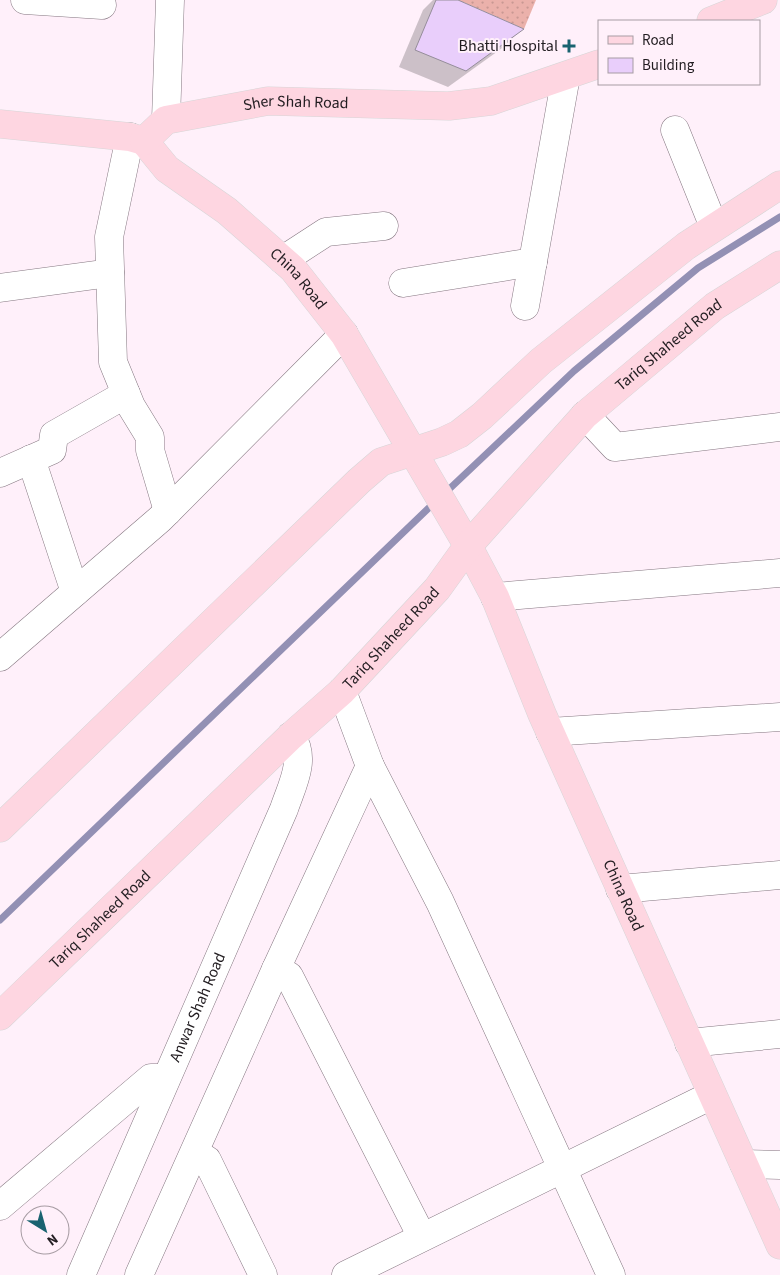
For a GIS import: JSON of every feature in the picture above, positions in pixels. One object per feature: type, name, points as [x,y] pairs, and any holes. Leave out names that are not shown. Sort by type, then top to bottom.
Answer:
[{"type":"main road","points":[[713,20],[763,0]]},
{"type":"main road","name":"Sher Shah Road","points":[[166,120],[268,101],[449,106],[491,101],[598,64]]},
{"type":"main road","points":[[0,124],[137,139],[166,120]]},
{"type":"main road","name":"China Road","points":[[137,139],[167,169],[227,211],[293,269],[344,334],[495,597],[550,732],[780,1245]]},
{"type":"main road","points":[[0,828],[358,481],[381,462],[442,442],[460,434],[541,361],[686,246],[780,185]]},
{"type":"main road","name":"Tariq Shaheed Road","points":[[0,1016],[291,736],[342,691],[437,589],[461,536],[585,415],[715,306],[780,265]]},
{"type":"street","points":[[25,0],[102,5]]},
{"type":"street","points":[[166,120],[170,0]]},
{"type":"street","points":[[525,306],[566,76]]},
{"type":"street","points":[[675,130],[714,227]]},
{"type":"street","points":[[137,139],[109,237],[113,362],[126,394],[150,437],[150,450],[168,511]]},
{"type":"street","points":[[283,260],[326,232],[384,226]]},
{"type":"street","points":[[403,283],[533,262]]},
{"type":"street","points":[[0,288],[110,273]]},
{"type":"street","points":[[0,657],[168,511],[344,334]]},
{"type":"street","points":[[0,472],[52,450],[54,435],[126,394]]},
{"type":"street","points":[[585,415],[615,447],[780,427]]},
{"type":"street","points":[[31,459],[75,592]]},
{"type":"street","points":[[495,597],[780,573]]},
{"type":"street","points":[[342,691],[370,766],[440,902],[611,1275]]},
{"type":"street","points":[[550,732],[780,717]]},
{"type":"street","name":"Anwar Shah Road","points":[[81,1275],[284,809],[300,755],[297,745],[291,736]]},
{"type":"street","points":[[139,1275],[276,969],[370,766]]},
{"type":"street","points":[[620,889],[780,875]]},
{"type":"street","points":[[276,969],[289,976],[422,1237]]},
{"type":"street","points":[[689,1043],[780,1034]]},
{"type":"street","points":[[0,1206],[151,1078],[166,1078]]},
{"type":"street","points":[[346,1275],[378,1268],[422,1237],[712,1095]]},
{"type":"street","points":[[194,1154],[206,1160],[263,1275]]},
{"type":"street","points":[[744,1164],[780,1165]]},
{"type":"shaded area","points":[[458,0],[536,0],[524,29]]},
{"type":"building","points":[[436,0],[458,0],[524,29],[466,71],[415,50]]},
{"type":"waterway","points":[[444,494],[574,371],[698,268],[780,217]]},
{"type":"waterway","points":[[0,920],[436,501]]},
{"type":"place","name":"Bhatti Hospital","points":[[569,46]]}]
